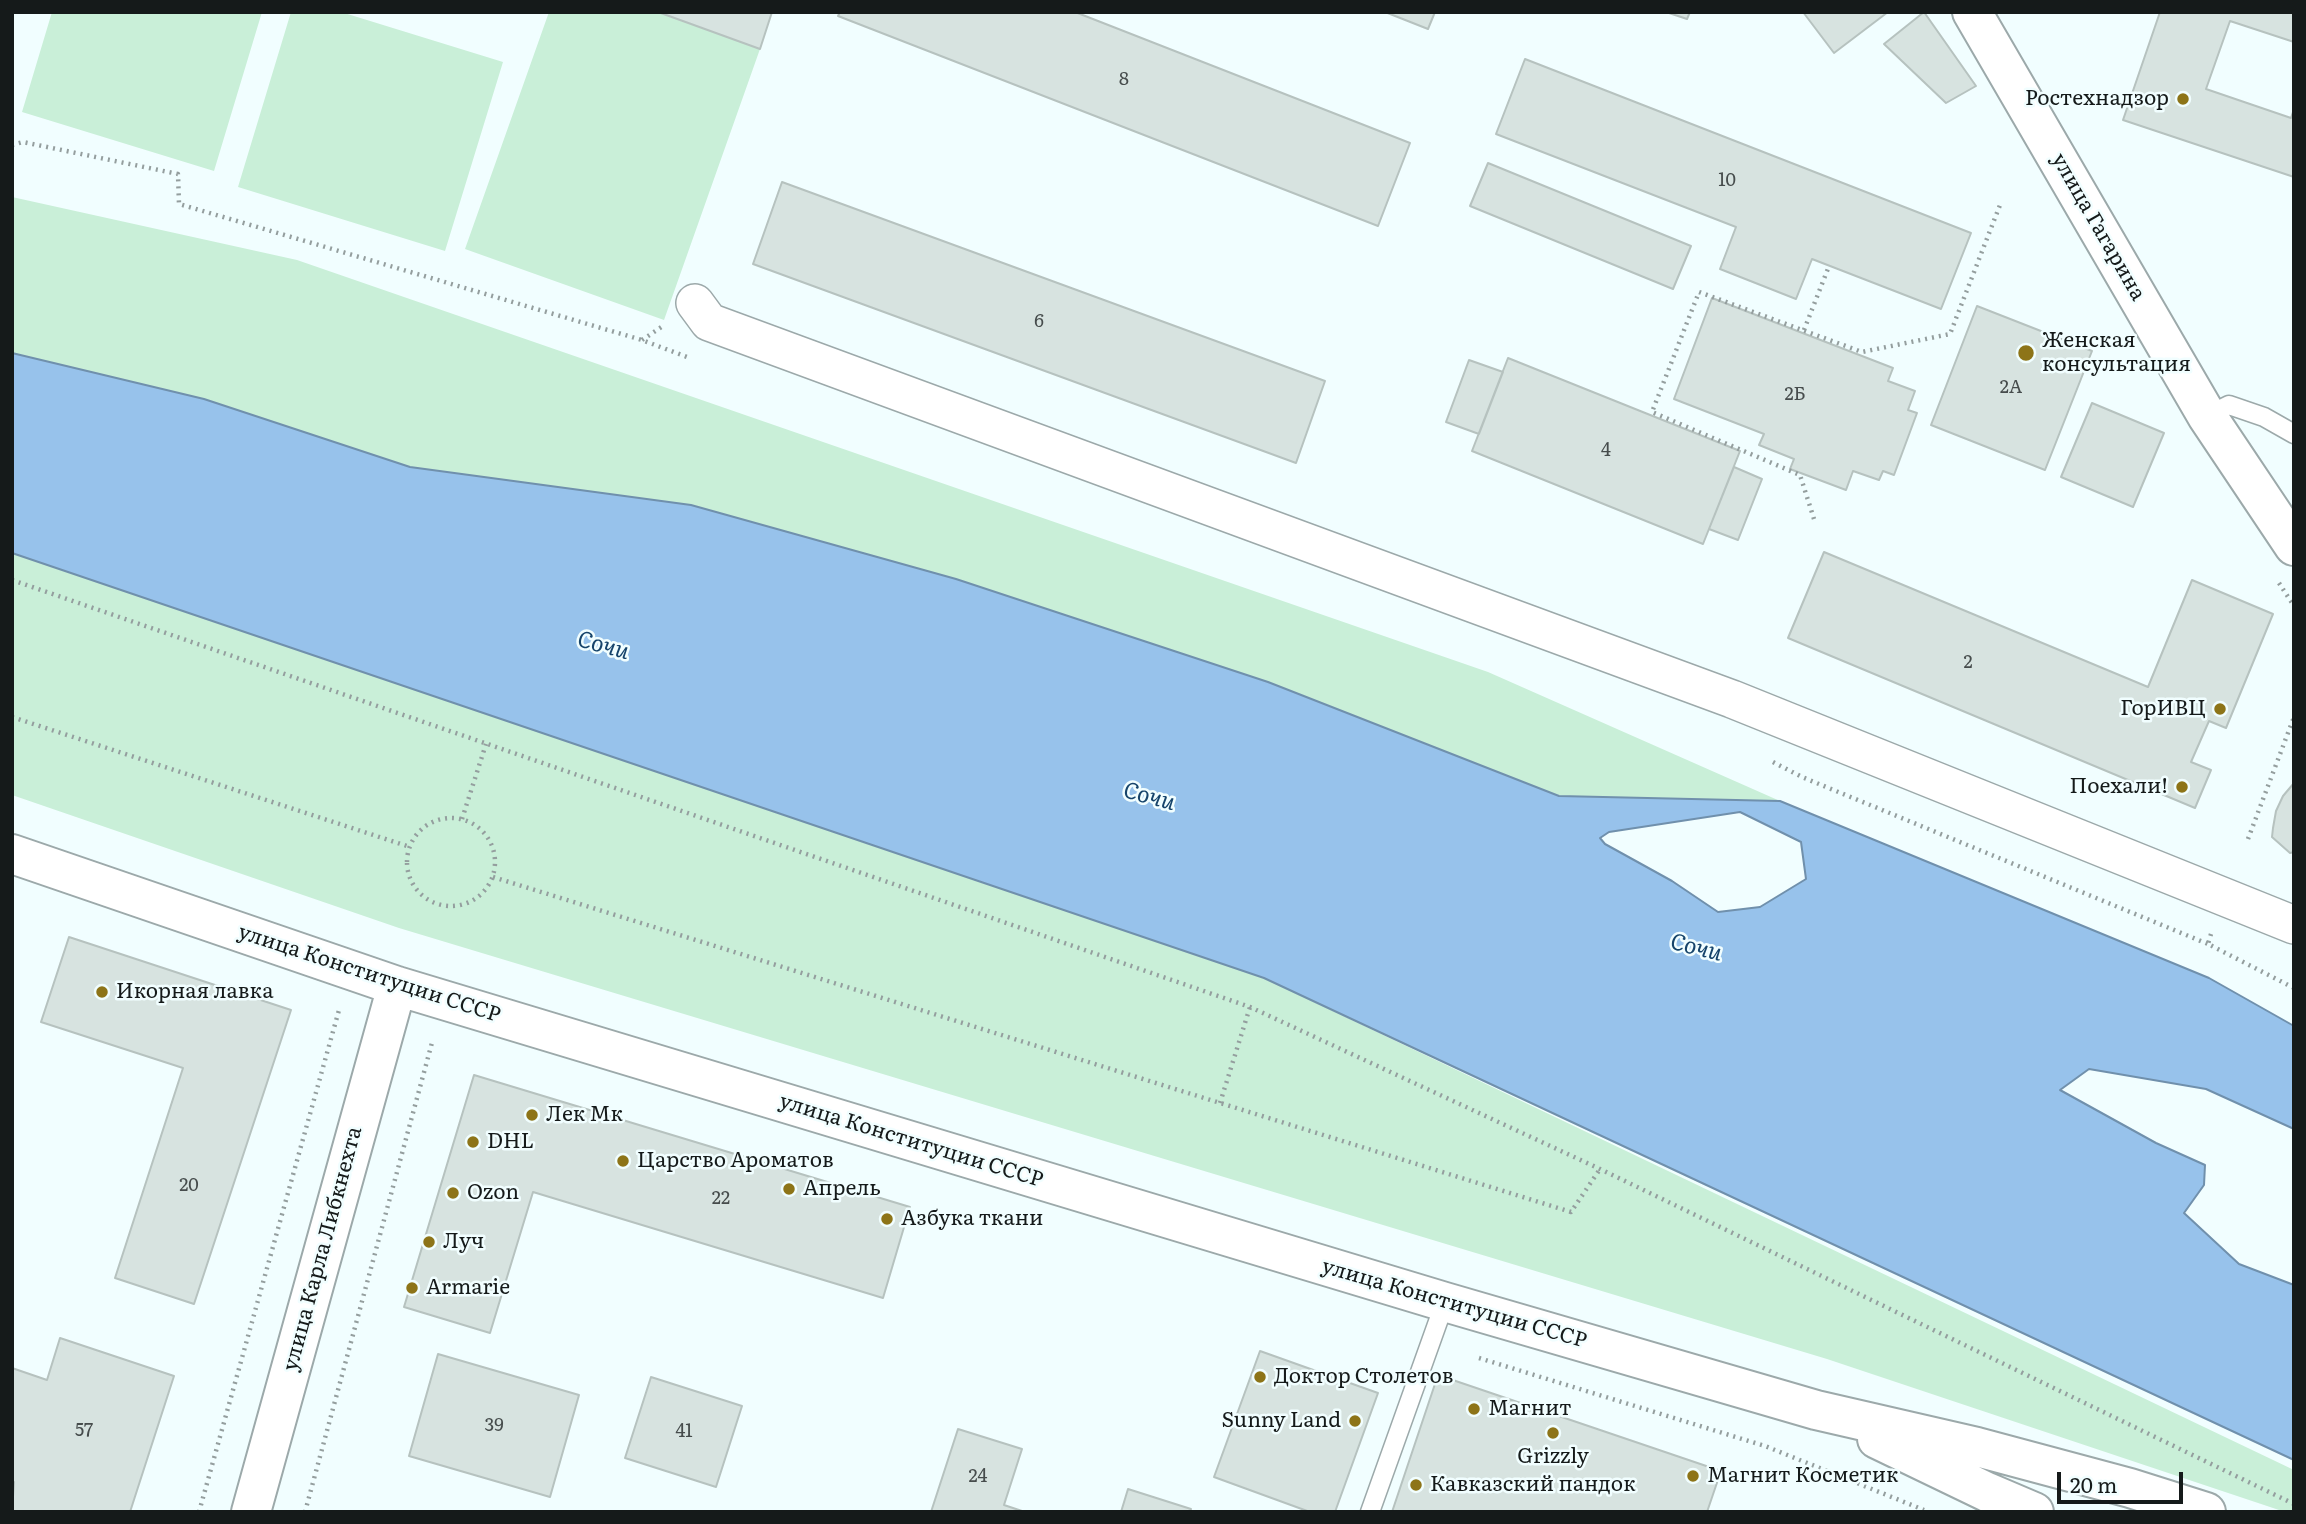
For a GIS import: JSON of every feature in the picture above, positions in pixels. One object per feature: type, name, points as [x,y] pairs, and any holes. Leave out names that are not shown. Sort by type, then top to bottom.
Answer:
[{"type":"main road","name":"улица Гагарина","points":[[1972,12],[2207,416],[2294,546]]},
{"type":"main road","name":"улица Конституции СССР","points":[[12,854],[397,986],[1445,1302],[1816,1410]]},
{"type":"main road","name":"улица Карла Либкнехта","points":[[251,1512],[397,986]]},
{"type":"main road","points":[[1816,1410],[2034,1512]]},
{"type":"main road","points":[[1816,1410],[1990,1450],[2130,1488],[2206,1512]]},
{"type":"street","points":[[695,303],[709,322],[1732,699],[2294,925]]},
{"type":"lane","points":[[2207,416],[2229,405],[2264,417],[2294,434]]},
{"type":"lane","points":[[1370,1512],[1445,1302]]},
{"type":"path","points":[[12,145],[23,142],[178,174],[179,204],[629,337],[695,360]]},
{"type":"path","points":[[1814,519],[1800,475],[1652,412],[1699,292],[1862,352],[1950,334],[2000,205]]},
{"type":"path","points":[[1804,331],[1829,266]]},
{"type":"path","points":[[12,580],[1250,1007],[1600,1168],[2294,1504]]},
{"type":"path","points":[[12,717],[410,847]]},
{"type":"path","points":[[2248,839],[2294,717]]},
{"type":"path","points":[[462,818],[485,744]]},
{"type":"path","points":[[1767,759],[1802,778],[2208,944],[2294,988]]},
{"type":"path","points":[[451,817],[462,818],[475,824],[486,834],[495,857],[493,877],[486,890],[475,900],[451,906],[436,904],[423,896],[411,880],[407,861],[410,847],[420,830],[432,822],[451,817]]},
{"type":"path","points":[[493,877],[1571,1212],[1600,1168]]},
{"type":"path","points":[[2208,944],[2223,897]]},
{"type":"path","points":[[199,1512],[340,1007]]},
{"type":"path","points":[[1220,1103],[1250,1007]]},
{"type":"path","points":[[305,1512],[433,1038]]},
{"type":"green space","points":[[52,12],[262,12],[214,171],[22,112]]},
{"type":"green space","points":[[291,12],[341,12],[503,62],[445,251],[238,187]]},
{"type":"green space","points":[[549,12],[658,12],[760,49],[664,320],[465,249]]},
{"type":"green space","points":[[12,197],[297,260],[1488,672],[1780,801],[1559,796],[1268,682],[956,579],[691,505],[410,467],[204,399],[12,353]]},
{"type":"green space","points":[[12,553],[1264,978],[2294,1470],[2294,1512],[2285,1512],[1827,1359],[399,928],[12,795]]},
{"type":"water","name":"Сочи","points":[[12,353],[204,399],[410,467],[691,505],[956,579],[1268,682],[1559,796],[1780,801],[2209,978],[2294,1026],[2294,1129],[2206,1089],[2089,1069],[2060,1090],[2156,1143],[2205,1165],[2204,1185],[2184,1213],[2239,1264],[2294,1285],[2294,1460],[1264,978],[12,553]],"holes":[[[1740,812],[1801,842],[1806,879],[1760,907],[1718,912],[1672,881],[1605,844],[1600,838],[1609,832]]]},
{"type":"building","points":[[658,12],[772,12],[760,49]]},
{"type":"building","points":[[840,12],[1075,12],[1410,143],[1378,226],[838,16]]},
{"type":"building","points":[[1385,12],[1435,12],[1428,29]]},
{"type":"building","points":[[1666,12],[1690,12],[1687,19]]},
{"type":"building","points":[[1803,12],[1888,12],[1834,53]]},
{"type":"building","points":[[1924,12],[1976,86],[1946,103],[1884,44]]},
{"type":"building","name":"Ростехнадзор","points":[[2160,12],[2294,12],[2294,42],[2230,21],[2206,89],[2291,118],[2294,109],[2294,177],[2123,120]]},
{"type":"building","points":[[1525,59],[1971,233],[1941,309],[1812,259],[1796,299],[1720,269],[1736,227],[1496,134]]},
{"type":"building","points":[[1488,163],[1691,246],[1673,289],[1470,206]]},
{"type":"building","points":[[782,182],[1325,381],[1296,463],[753,264]]},
{"type":"building","points":[[1712,298],[1893,368],[1888,381],[1915,391],[1908,410],[1917,413],[1894,475],[1883,471],[1879,480],[1853,471],[1846,490],[1790,469],[1794,459],[1759,445],[1764,434],[1674,399]]},
{"type":"building","points":[[1977,306],[2092,351],[2045,470],[1931,425]]},
{"type":"building","points":[[1508,358],[1740,451],[1703,544],[1472,451]]},
{"type":"building","points":[[1469,360],[1503,372],[1479,434],[1446,422]]},
{"type":"building","points":[[2092,403],[2164,433],[2133,507],[2061,477]]},
{"type":"building","points":[[1734,467],[1762,479],[1738,540],[1709,529]]},
{"type":"building","points":[[1824,552],[2148,687],[2192,580],[2273,614],[2226,728],[2209,721],[2191,762],[2211,770],[2195,808],[1788,638]]},
{"type":"building","points":[[2294,783],[2294,852],[2290,853],[2272,837],[2276,811],[2283,796]]},
{"type":"building","points":[[69,937],[291,1010],[194,1304],[115,1278],[183,1068],[41,1022]]},
{"type":"building","points":[[474,1075],[910,1207],[883,1298],[533,1192],[490,1333],[404,1307]]},
{"type":"building","points":[[60,1338],[174,1376],[130,1512],[12,1512],[12,1368],[47,1380]]},
{"type":"building","points":[[1260,1351],[1378,1393],[1335,1512],[1310,1512],[1214,1477]]},
{"type":"building","points":[[438,1354],[579,1395],[550,1497],[409,1456]]},
{"type":"building","points":[[1438,1375],[1721,1471],[1707,1512],[1392,1512]]},
{"type":"building","points":[[651,1377],[742,1406],[716,1487],[625,1458]]},
{"type":"building","points":[[958,1429],[1022,1449],[1004,1505],[1025,1512],[931,1512]]},
{"type":"building","points":[[1128,1489],[1191,1509],[1190,1512],[1121,1512]]},
{"type":"place","name":"Ростехнадзор","points":[[2183,99]]},
{"type":"place","name":"Женская консультация","points":[[2026,353]]},
{"type":"place","name":"ГорИВЦ","points":[[2220,709]]},
{"type":"place","name":"Поехали!","points":[[2182,787]]},
{"type":"place","name":"Икорная лавка","points":[[102,992]]},
{"type":"place","name":"Лек Мк","points":[[532,1115]]},
{"type":"place","name":"DHL","points":[[473,1142]]},
{"type":"place","name":"Царство Ароматов","points":[[623,1161]]},
{"type":"place","name":"Апрель","points":[[789,1189]]},
{"type":"place","name":"Ozon","points":[[453,1193]]},
{"type":"place","name":"Азбука ткани","points":[[887,1219]]},
{"type":"place","name":"Луч","points":[[429,1242]]},
{"type":"place","name":"Armarie","points":[[412,1288]]},
{"type":"place","name":"Доктор Столетов","points":[[1260,1377]]},
{"type":"place","name":"Магнит","points":[[1474,1409]]},
{"type":"place","name":"Sunny Land","points":[[1355,1421]]},
{"type":"place","name":"Grizzly","points":[[1553,1433]]},
{"type":"place","name":"Магнит Косметик","points":[[1693,1476]]},
{"type":"place","name":"Кавказский пандок","points":[[1416,1485]]}]
